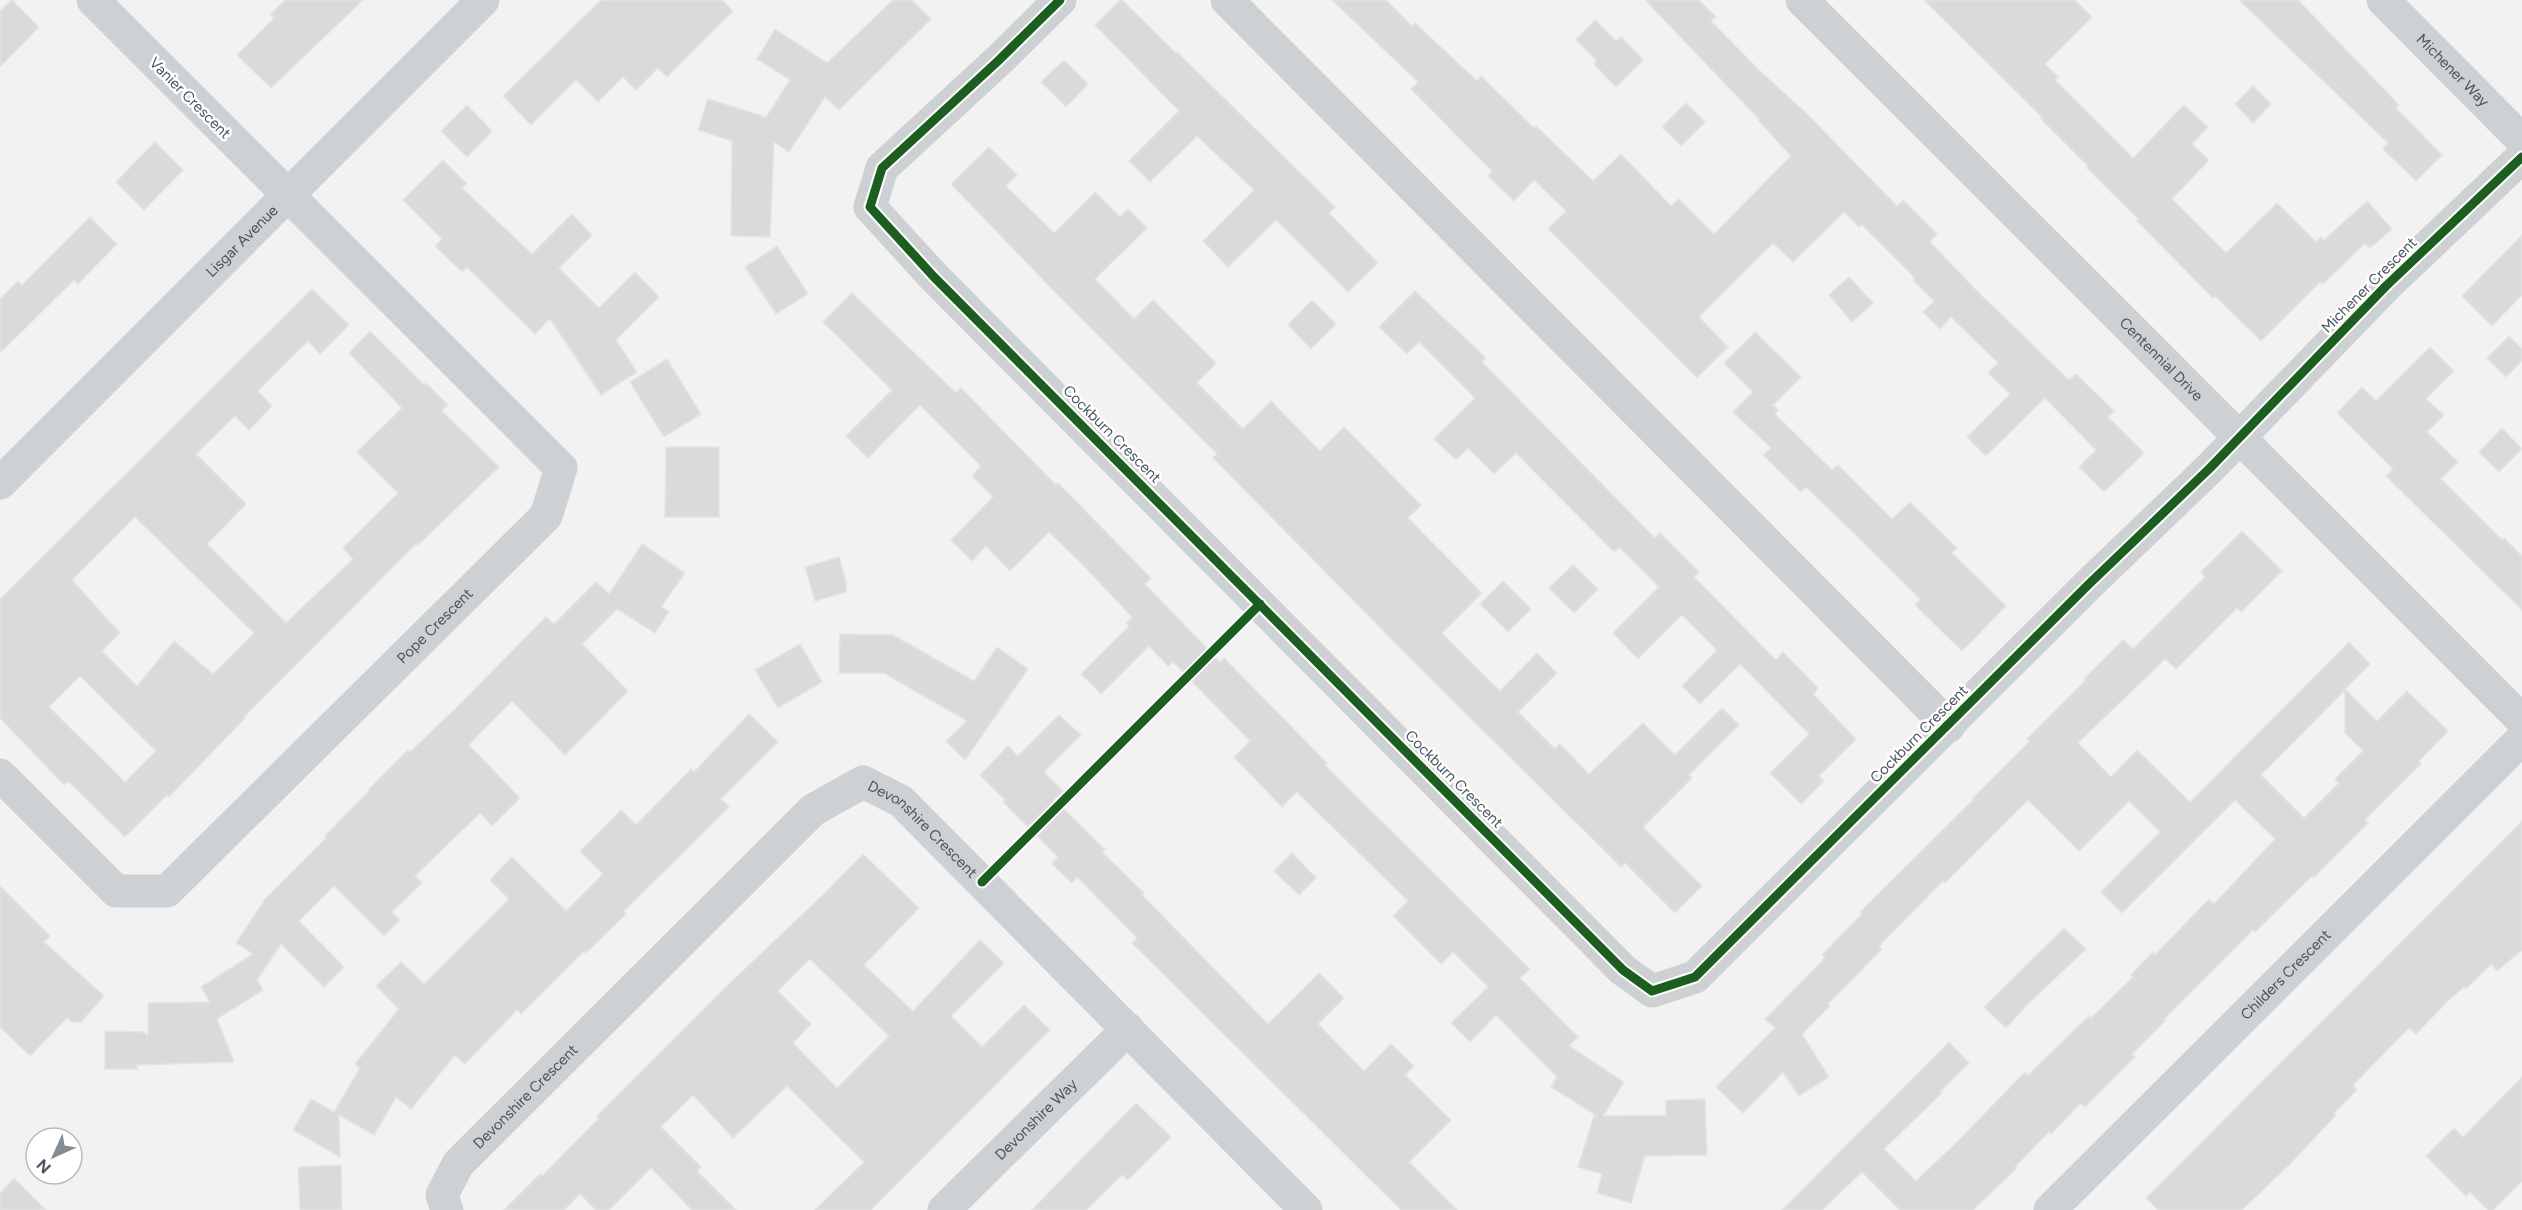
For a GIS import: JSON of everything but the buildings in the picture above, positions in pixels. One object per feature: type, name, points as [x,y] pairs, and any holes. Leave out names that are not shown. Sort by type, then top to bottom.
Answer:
[{"type":"street","name":"Vanier Crescent","points":[[93,0],[288,195]]},
{"type":"street","name":"Lisgar Avenue","points":[[0,483],[483,0]]},
{"type":"street","name":"Cockburn Crescent","points":[[1060,0],[998,61],[882,168],[870,207],[942,285],[1623,970],[1652,992],[1695,977],[2088,585],[2240,438]]},
{"type":"street","name":"Cockburn Crescent","points":[[1227,0],[1949,726]]},
{"type":"street","name":"Centennial Drive","points":[[1802,0],[2522,720]]},
{"type":"street","name":"Michener Way","points":[[2383,0],[2522,140]]},
{"type":"street","name":"Michener Crescent","points":[[2240,438],[2386,286],[2522,157]]},
{"type":"street","name":"Pope Crescent","points":[[0,775],[116,891],[167,891],[546,516],[561,468],[288,195]]},
{"type":"street","name":"Childers Crescent","points":[[2050,1210],[2522,739]]},
{"type":"street","name":"Devonshire Crescent","points":[[447,1210],[442,1195],[458,1164],[813,810],[863,782],[901,801],[1306,1210]]},
{"type":"street","name":"Devonshire Way","points":[[944,1210],[1128,1029]]},
{"type":"cycle path","points":[[1060,0],[998,61],[882,168],[870,207],[934,277],[1623,970],[1652,991],[1695,977],[2088,585],[2210,468],[2386,286],[2522,157]]},
{"type":"cycle path","points":[[982,882],[1260,604]]}]
